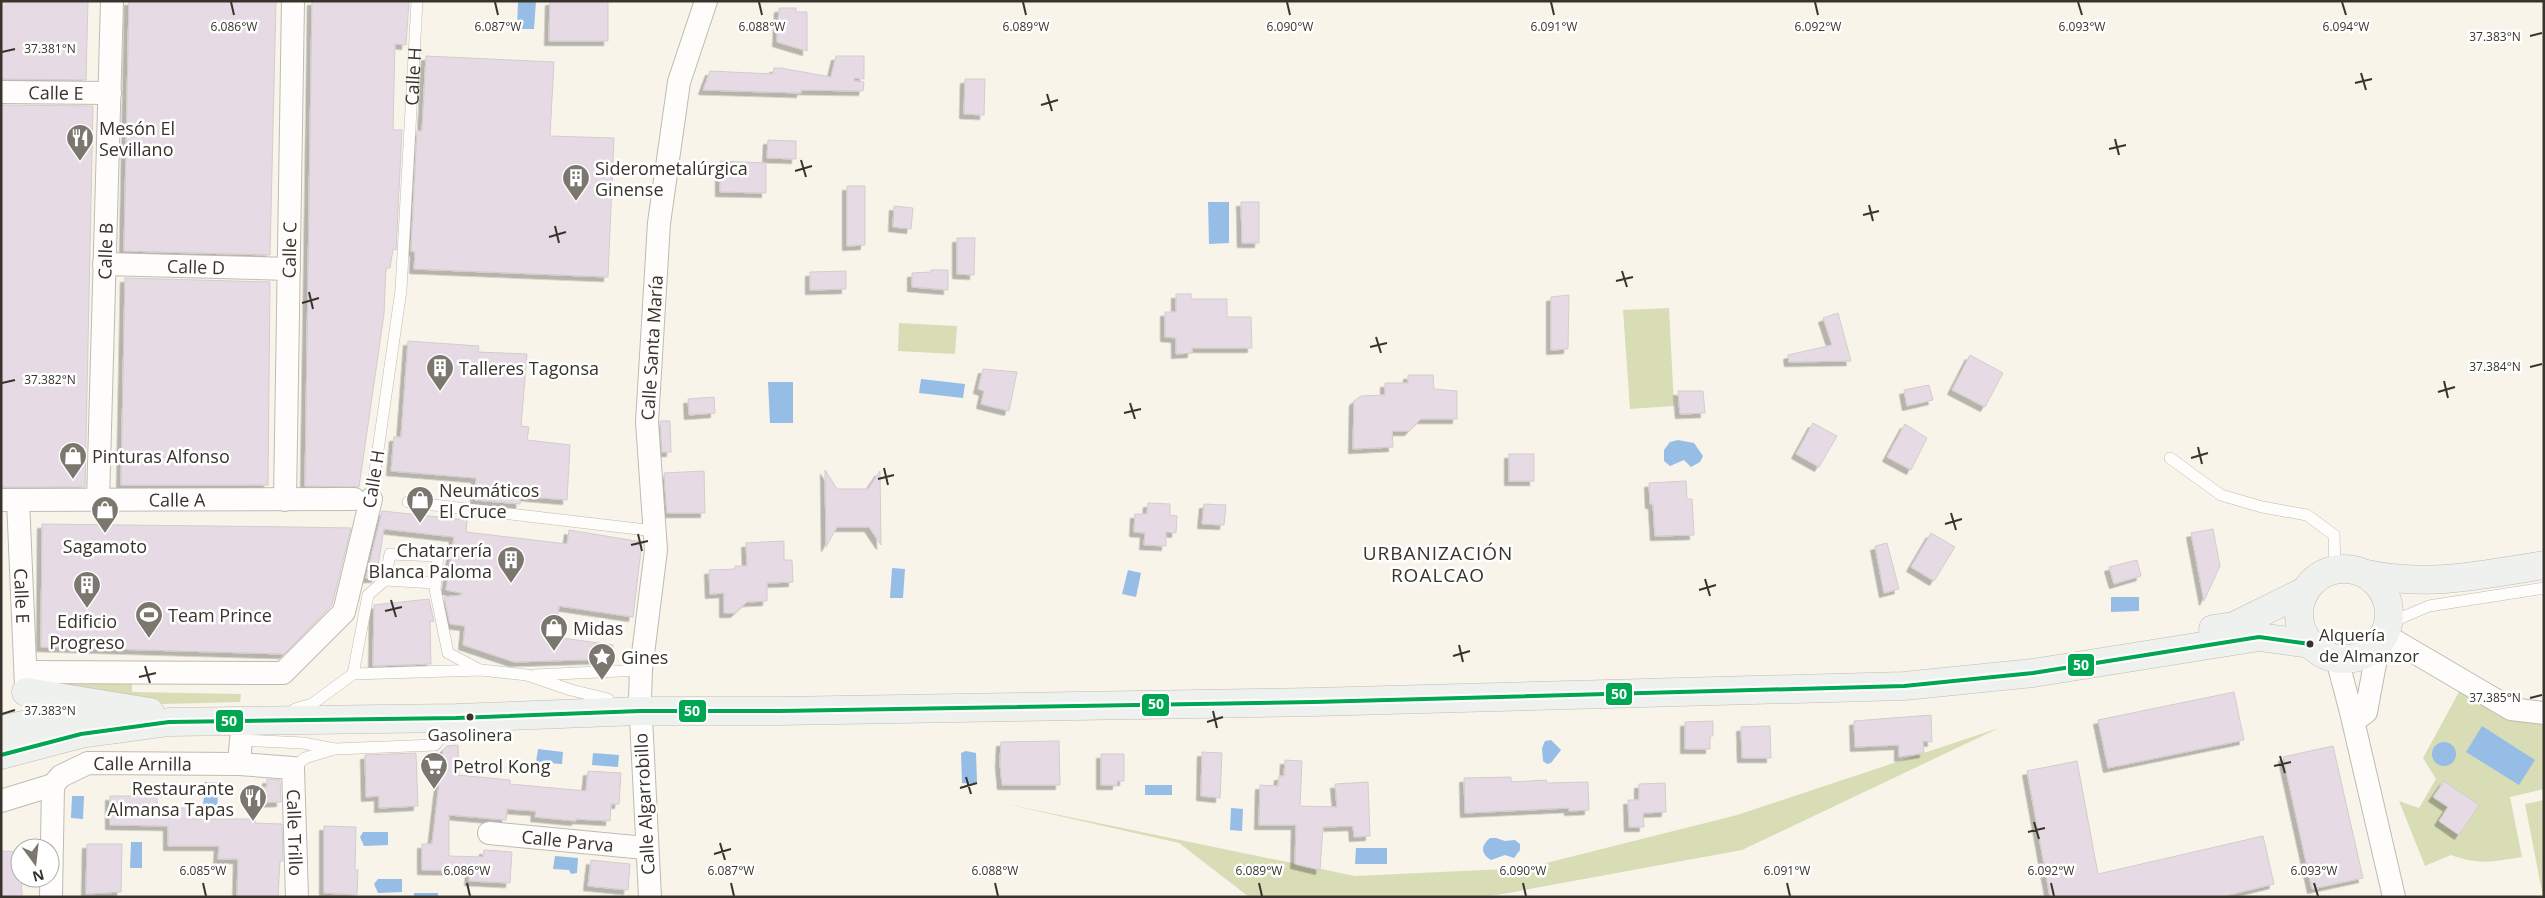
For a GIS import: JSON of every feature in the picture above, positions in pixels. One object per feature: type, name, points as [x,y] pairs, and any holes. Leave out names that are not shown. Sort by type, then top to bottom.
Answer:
[{"type":"main road","points":[[1,755],[91,733],[168,722],[456,718],[768,698],[1933,668],[2050,656],[2234,626],[2304,591],[2323,573],[2335,569],[2346,568],[2399,581],[2459,579],[2544,565]]},
{"type":"main road","points":[[2366,574],[2375,580],[2384,593],[2389,607],[2386,629]]},
{"type":"main road","points":[[2304,591],[2300,602],[2299,618],[2304,635],[2318,651],[2337,659],[2360,656],[2410,600],[2459,579]]},
{"type":"main road","points":[[1,730],[28,724],[75,718],[150,712],[538,700],[608,699],[640,705],[779,711],[1304,702],[1904,686],[2033,673],[2259,637],[2310,644]]},
{"type":"main road","points":[[26,682],[150,712]]},
{"type":"main road","points":[[1,743],[23,737],[31,718],[26,682]]},
{"type":"main road","points":[[1,724],[14,715],[26,682]]},
{"type":"main road","points":[[91,733],[194,735],[240,752]]},
{"type":"street","name":"Calle B","points":[[98,500],[112,1]]},
{"type":"street","name":"Calle C","points":[[285,500],[293,1]]},
{"type":"street","name":"Calle Santa María","points":[[640,705],[641,670],[656,550],[647,422],[659,223],[679,82],[706,1]]},
{"type":"street","name":"Calle E","points":[[1,92],[110,93]]},
{"type":"street","name":"Calle D","points":[[104,264],[289,269]]},
{"type":"street","name":"Calle A","points":[[10,500],[363,499]]},
{"type":"street","name":"Calle H","points":[[26,682],[283,673],[344,612],[363,499]]},
{"type":"street","name":"Calle E","points":[[10,500],[11,545],[26,682]]},
{"type":"street","points":[[2394,897],[2359,712],[2386,629],[2511,709],[2544,714]]},
{"type":"street","points":[[2337,659],[2367,733],[2406,897]]},
{"type":"street","name":"Calle Algarrobillo","points":[[640,705],[650,897]]},
{"type":"street","name":"Calle Arnilla","points":[[1,801],[53,785],[61,776],[88,763],[240,752],[293,768]]},
{"type":"street","name":"Calle Trillo","points":[[293,768],[297,897]]},
{"type":"street","points":[[51,897],[53,785]]},
{"type":"street","name":"Calle Parva","points":[[489,833],[646,848]]},
{"type":"lane","name":"Calle H","points":[[363,499],[401,290],[417,1]]},
{"type":"lane","points":[[2170,458],[2221,495],[2262,507],[2308,515],[2334,535],[2335,569]]},
{"type":"lane","points":[[408,502],[655,531]]},
{"type":"lane","points":[[353,674],[368,595],[385,580],[390,554],[438,556],[435,583],[448,653],[481,670]]},
{"type":"lane","points":[[385,580],[435,583]]},
{"type":"lane","points":[[2386,629],[2429,606],[2544,588]]},
{"type":"lane","points":[[295,709],[312,704],[353,674],[481,670],[527,675],[641,670]]},
{"type":"lane","points":[[527,675],[571,690],[608,699]]},
{"type":"lane","points":[[240,752],[303,743],[335,749],[435,745],[456,718]]},
{"type":"lane","points":[[293,768],[305,758],[335,749]]},
{"type":"green space","points":[[1669,308],[1674,406],[1630,409],[1623,310]]},
{"type":"green space","points":[[899,323],[957,326],[955,354],[898,351]]},
{"type":"green space","points":[[66,682],[132,684],[132,692],[241,694],[240,702],[164,704],[116,700],[63,691]]},
{"type":"green space","points":[[2460,690],[2544,722],[2544,789],[2510,797],[2522,857],[2486,862],[2451,855],[2425,866],[2399,801],[2419,808],[2436,779],[2423,758]]},
{"type":"green space","points":[[1999,728],[1742,850],[1486,897],[1249,897],[1179,843],[1001,803],[1355,876],[1526,868],[1737,815]]},
{"type":"green space","points":[[2544,800],[2544,897],[2543,897],[2525,804]]},
{"type":"water","points":[[518,1],[536,1],[534,29],[517,29]]},
{"type":"water","points":[[1208,202],[1229,202],[1229,243],[1209,244]]},
{"type":"water","points":[[921,379],[965,384],[963,398],[919,393]]},
{"type":"water","points":[[768,382],[793,382],[793,423],[770,423]]},
{"type":"water","points":[[1678,440],[1694,443],[1703,456],[1700,462],[1691,467],[1684,460],[1670,466],[1664,461],[1664,450],[1670,442]]},
{"type":"water","points":[[892,568],[905,569],[903,598],[890,598]]},
{"type":"water","points":[[1128,570],[1141,573],[1136,597],[1122,594]]},
{"type":"water","points":[[2111,597],[2139,597],[2139,611],[2111,612]]},
{"type":"water","points":[[2482,726],[2535,760],[2519,785],[2466,752]]},
{"type":"water","points":[[1551,740],[1561,750],[1551,763],[1547,764],[1543,761],[1542,748],[1545,741]]},
{"type":"water","points":[[2439,742],[2449,742],[2456,749],[2456,759],[2449,766],[2439,766],[2432,759],[2432,749]]},
{"type":"water","points":[[538,749],[563,752],[562,764],[536,762]]},
{"type":"water","points":[[966,751],[976,753],[977,782],[971,784],[962,783],[961,753]]},
{"type":"water","points":[[593,753],[619,755],[618,767],[592,765]]},
{"type":"water","points":[[205,782],[219,783],[217,807],[203,806]]},
{"type":"water","points":[[1145,785],[1172,785],[1172,795],[1145,795]]},
{"type":"water","points":[[72,796],[84,796],[83,819],[71,818]]},
{"type":"water","points":[[1231,808],[1243,809],[1242,831],[1230,830]]},
{"type":"water","points":[[363,832],[388,832],[388,845],[364,846],[360,837]]},
{"type":"water","points":[[1490,838],[1505,841],[1515,840],[1520,844],[1520,850],[1514,858],[1505,855],[1491,860],[1485,855],[1483,850],[1483,847]]},
{"type":"water","points":[[131,842],[142,842],[142,868],[130,868]]},
{"type":"water","points":[[1356,848],[1387,848],[1387,864],[1355,864]]},
{"type":"water","points":[[555,856],[578,858],[577,873],[571,874],[569,870],[553,869]]},
{"type":"water","points":[[378,879],[402,879],[402,892],[378,893],[374,884]]},
{"type":"water","points":[[414,893],[438,893],[438,897],[414,897]]},
{"type":"building","points":[[1,1],[88,1],[86,80],[1,79]]},
{"type":"building","points":[[129,1],[276,1],[270,255],[124,251]]},
{"type":"building","points":[[312,1],[409,1],[406,45],[395,44],[393,130],[402,130],[396,250],[393,249],[390,268],[386,268],[384,314],[359,487],[305,486]]},
{"type":"building","points":[[550,1],[608,1],[608,41],[549,41]]},
{"type":"building","points":[[779,8],[796,8],[796,12],[807,12],[807,51],[777,42]]},
{"type":"building","name":"Siderometalúrgica Ginense","points":[[426,56],[554,62],[550,136],[614,138],[608,277],[414,269],[415,252],[411,251],[417,131],[422,131]]},
{"type":"building","points":[[836,56],[864,56],[864,79],[854,78],[854,81],[864,82],[863,91],[801,90],[801,93],[703,90],[710,71],[773,74],[774,68],[781,68],[831,77]]},
{"type":"building","points":[[965,79],[985,79],[984,115],[964,114]]},
{"type":"building","points":[[1,105],[93,106],[85,487],[1,487]]},
{"type":"building","points":[[768,140],[796,141],[796,159],[767,158]]},
{"type":"building","points":[[720,161],[766,163],[766,193],[720,192]]},
{"type":"building","points":[[847,186],[865,186],[865,245],[847,246]]},
{"type":"building","points":[[1241,202],[1259,202],[1259,243],[1242,243]]},
{"type":"building","points":[[894,206],[913,208],[911,229],[893,227]]},
{"type":"building","points":[[957,238],[975,238],[974,275],[957,274]]},
{"type":"building","points":[[931,270],[948,270],[948,290],[912,287],[912,273],[931,272]]},
{"type":"building","points":[[846,271],[846,289],[810,290],[810,272]]},
{"type":"building","points":[[125,278],[270,282],[268,485],[121,485]]},
{"type":"building","points":[[1176,294],[1191,294],[1191,299],[1227,299],[1227,317],[1251,317],[1252,348],[1192,348],[1192,353],[1176,354],[1176,338],[1165,337],[1165,312],[1176,312]]},
{"type":"building","points":[[1569,295],[1568,349],[1551,350],[1551,297]]},
{"type":"building","points":[[1838,313],[1851,361],[1789,362],[1788,355],[1832,345],[1823,318]]},
{"type":"building","points":[[408,341],[479,346],[478,352],[527,354],[521,426],[529,427],[527,440],[570,445],[567,500],[521,496],[520,504],[475,500],[476,478],[391,471],[394,437],[401,437]]},
{"type":"building","points":[[1970,355],[2003,373],[1985,407],[1952,390]]},
{"type":"building","points":[[983,369],[1017,372],[1009,411],[981,404],[984,391],[978,389]]},
{"type":"building","points":[[1408,375],[1433,375],[1434,389],[1457,391],[1457,419],[1421,419],[1409,431],[1392,431],[1393,447],[1353,449],[1354,401],[1361,396],[1385,395],[1385,383],[1408,383]]},
{"type":"building","points":[[1929,385],[1933,400],[1907,406],[1904,390]]},
{"type":"building","points":[[1678,391],[1703,391],[1705,413],[1680,414]]},
{"type":"building","points":[[714,397],[715,413],[689,415],[688,399]]},
{"type":"building","points":[[660,421],[670,421],[671,452],[662,452]]},
{"type":"building","points":[[1813,423],[1837,436],[1819,467],[1796,454]]},
{"type":"building","points":[[1905,424],[1927,438],[1911,470],[1887,457]]},
{"type":"building","points":[[1509,454],[1534,454],[1534,481],[1509,481]]},
{"type":"building","points":[[825,470],[837,489],[868,489],[880,471],[881,545],[869,527],[837,527],[826,547]]},
{"type":"building","points":[[704,471],[705,513],[667,513],[664,473]]},
{"type":"building","points":[[1686,481],[1687,499],[1692,499],[1694,535],[1655,536],[1653,504],[1650,504],[1649,483]]},
{"type":"building","points":[[1148,503],[1170,504],[1170,515],[1177,516],[1176,533],[1166,532],[1166,546],[1144,545],[1145,533],[1134,532],[1135,514],[1147,514]]},
{"type":"building","points":[[1204,504],[1226,505],[1224,525],[1202,524]]},
{"type":"building","points":[[382,511],[467,520],[466,532],[567,544],[569,530],[642,542],[633,617],[559,606],[555,637],[613,645],[612,659],[514,662],[463,645],[465,626],[450,624],[444,597],[462,595],[462,593],[446,590],[454,537],[384,529],[376,578],[366,578]]},
{"type":"building","points":[[42,524],[351,528],[332,605],[284,654],[41,647]]},
{"type":"building","points":[[2213,529],[2220,566],[2204,601],[2191,533]]},
{"type":"building","points":[[1931,533],[1955,547],[1934,581],[1911,567]]},
{"type":"building","points":[[784,541],[784,560],[792,560],[793,582],[767,583],[767,601],[747,602],[735,613],[724,613],[724,593],[710,594],[709,570],[735,569],[735,566],[747,566],[746,543]]},
{"type":"building","points":[[1887,543],[1899,589],[1884,593],[1875,546]]},
{"type":"building","points":[[2137,560],[2141,576],[2114,584],[2109,567]]},
{"type":"building","points":[[429,599],[434,622],[430,621],[431,664],[373,666],[374,605]]},
{"type":"building","points":[[2234,692],[2244,740],[2108,768],[2098,720]]},
{"type":"building","points":[[1931,715],[1932,742],[1923,741],[1924,753],[1899,757],[1899,745],[1855,747],[1854,721]]},
{"type":"building","points":[[1713,721],[1713,736],[1710,736],[1710,749],[1685,749],[1685,722]]},
{"type":"building","points":[[1770,726],[1771,758],[1742,758],[1741,727]]},
{"type":"building","points":[[1059,741],[1060,785],[1002,785],[1001,742]]},
{"type":"building","points":[[458,745],[459,775],[510,780],[510,784],[586,791],[588,771],[621,773],[619,804],[611,804],[610,821],[576,819],[576,821],[535,817],[536,811],[507,809],[506,820],[449,815],[449,856],[483,857],[484,850],[512,852],[510,883],[469,881],[470,871],[422,870],[422,844],[432,844],[443,750],[447,746]]},
{"type":"building","points":[[2333,746],[2363,878],[2312,889],[2283,757]]},
{"type":"building","points":[[1202,752],[1222,753],[1220,798],[1201,796]]},
{"type":"building","points":[[416,753],[418,806],[379,808],[379,796],[366,797],[365,755]]},
{"type":"building","points":[[1101,754],[1124,754],[1124,781],[1117,781],[1117,785],[1101,785]]},
{"type":"building","points":[[1285,760],[1302,761],[1300,806],[1337,807],[1335,784],[1368,782],[1370,836],[1354,837],[1353,826],[1323,827],[1320,870],[1295,864],[1296,825],[1259,825],[1260,785],[1278,786],[1279,776],[1284,776]]},
{"type":"building","points":[[2077,761],[2098,874],[2263,836],[2274,884],[2221,897],[2050,897],[2027,771]]},
{"type":"building","points":[[1511,777],[1511,782],[1546,780],[1547,783],[1588,782],[1589,810],[1569,811],[1569,808],[1465,813],[1464,778]]},
{"type":"building","points":[[267,779],[280,780],[281,802],[256,803],[261,787],[267,787]]},
{"type":"building","points":[[2444,781],[2479,805],[2459,835],[2439,821],[2448,807],[2433,797]]},
{"type":"building","points":[[1665,783],[1666,812],[1643,813],[1644,827],[1629,827],[1628,800],[1639,800],[1639,784]]},
{"type":"building","points":[[110,796],[157,796],[157,808],[187,808],[187,819],[255,819],[255,823],[282,824],[283,861],[280,861],[278,897],[237,897],[238,859],[218,859],[219,846],[168,846],[168,826],[110,825]]},
{"type":"building","points":[[324,826],[356,827],[355,870],[358,870],[357,895],[324,893]]},
{"type":"building","points":[[87,844],[122,844],[121,892],[86,894]]},
{"type":"building","points":[[1,851],[10,851],[10,888],[22,888],[22,897],[1,897]]},
{"type":"building","points":[[591,860],[630,864],[628,890],[588,886]]},
{"type":"transit line","name":"50","points":[[1,755],[81,734],[169,722],[456,718],[640,711],[779,711],[1314,702],[1904,686],[2033,673],[2259,637],[2310,644]]},
{"type":"place","name":"Mesón El Sevillano","points":[[80,162]]},
{"type":"place","name":"Siderometalúrgica Ginense","points":[[576,202]]},
{"type":"place","name":"Talleres Tagonsa","points":[[440,392]]},
{"type":"place","name":"Pinturas Alfonso","points":[[73,480]]},
{"type":"place","name":"Neumáticos El Cruce","points":[[420,524]]},
{"type":"place","name":"Sagamoto","points":[[105,534]]},
{"type":"place","name":"Chatarrería Blanca Paloma","points":[[511,584]]},
{"type":"place","name":"Edificio Progreso","points":[[87,609]]},
{"type":"place","name":"Team Prince","points":[[149,639]]},
{"type":"place","name":"Alquería de Almanzor","points":[[2310,644]]},
{"type":"place","name":"Midas","points":[[554,652]]},
{"type":"place","name":"Gines","points":[[602,681]]},
{"type":"place","name":"Gasolinera","points":[[470,717]]},
{"type":"place","name":"Petrol Kong","points":[[434,790]]},
{"type":"place","name":"Restaurante Almansa Tapas","points":[[253,822]]},
{"type":"district","name":"URBANIZACIÓN ROALCAO","points":[[1438,564]]}]
